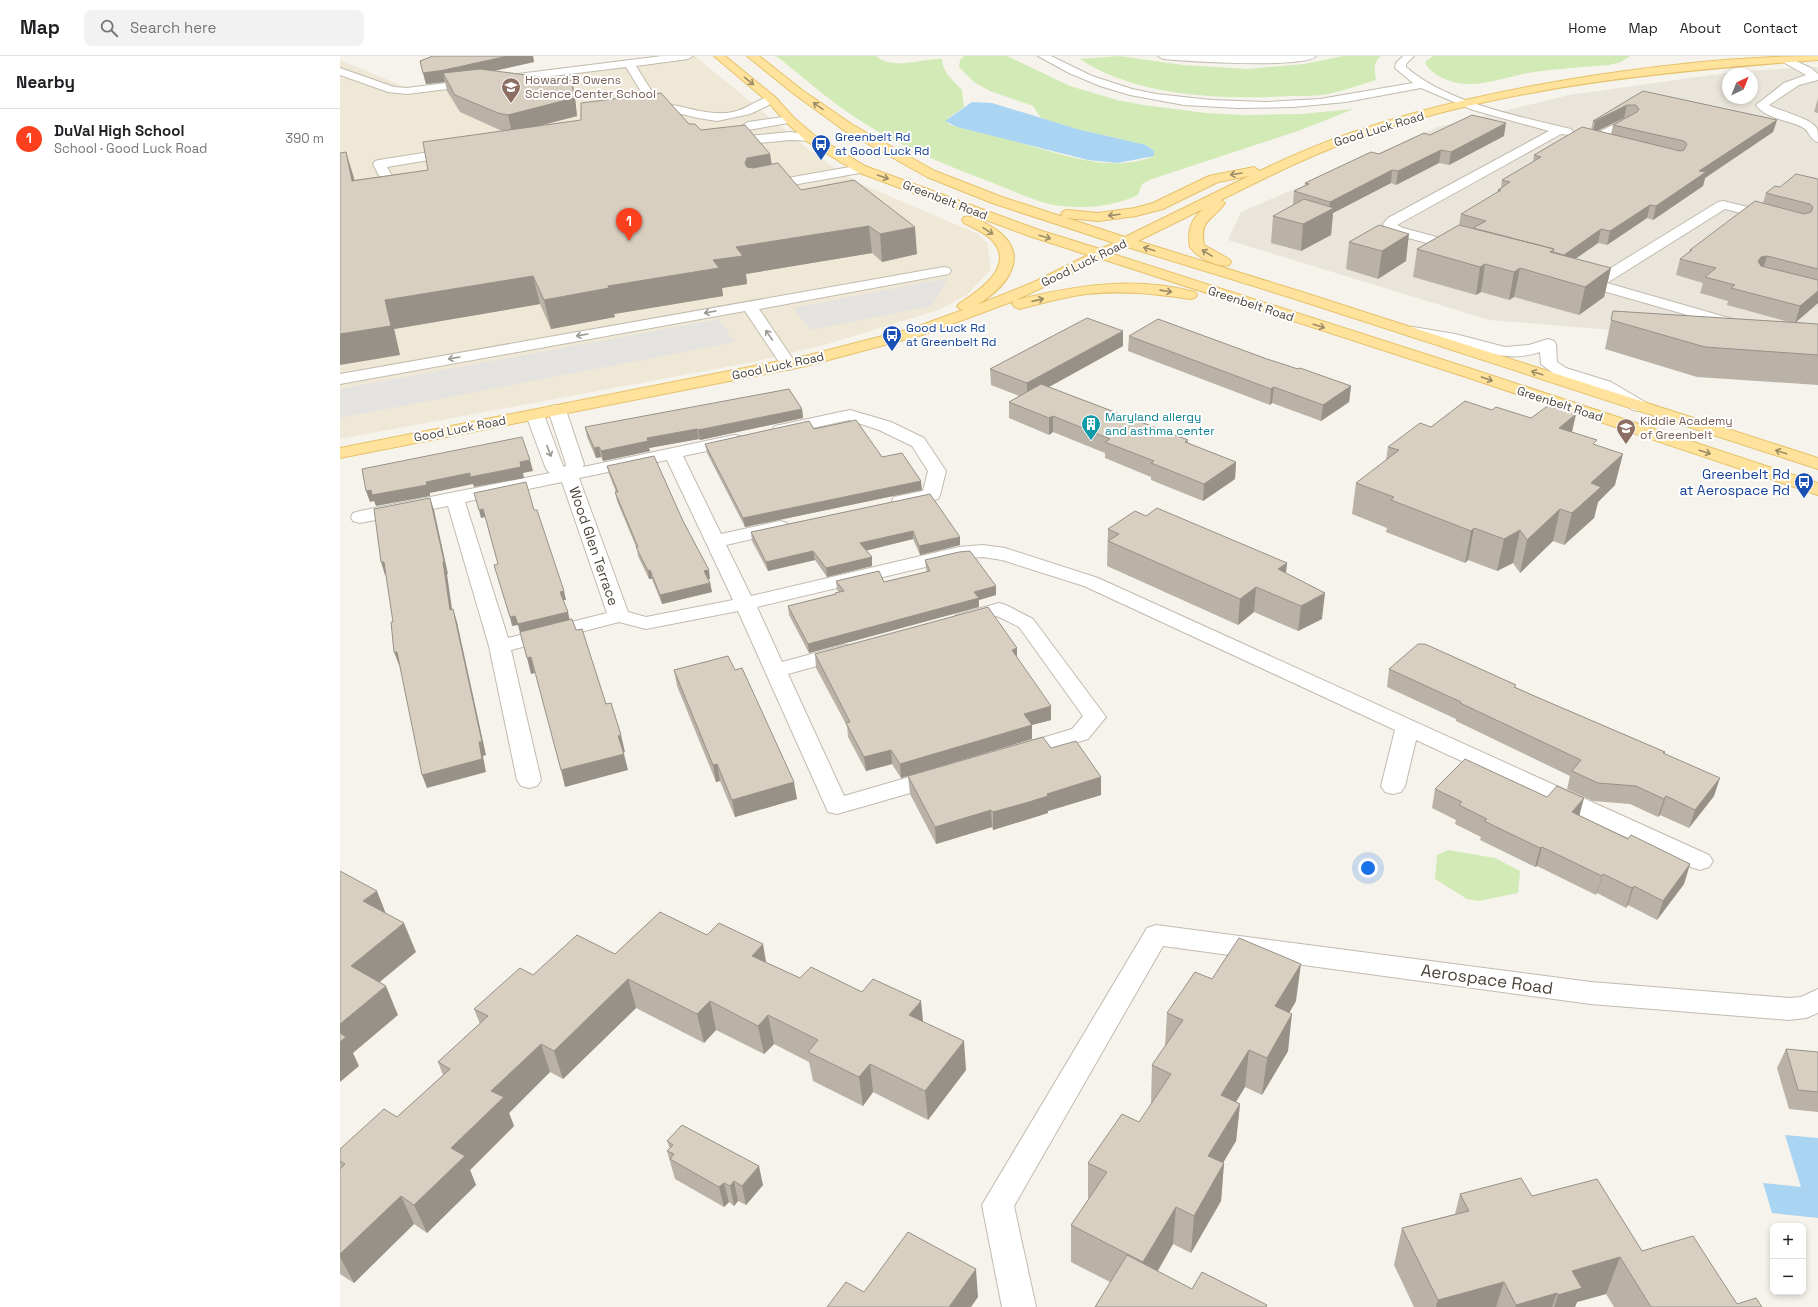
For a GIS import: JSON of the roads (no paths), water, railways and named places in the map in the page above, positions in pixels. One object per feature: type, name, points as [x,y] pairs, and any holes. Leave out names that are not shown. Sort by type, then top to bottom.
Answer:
[{"type":"main road","name":"Greenbelt Road","points":[[719,56],[771,98],[790,120],[810,138],[861,170],[905,185],[971,211],[1255,306],[1472,374],[1818,489]]},
{"type":"main road","name":"Greenbelt Road","points":[[752,56],[798,92],[849,128],[931,174],[997,200],[1055,220],[1413,332],[1818,464]]},
{"type":"main road","name":"Good Luck Road","points":[[340,453],[790,365],[916,332],[959,318],[1039,285],[1274,168],[1371,130],[1467,104],[1569,82],[1689,67],[1818,57]]},
{"type":"main road","points":[[790,120],[811,121]]},
{"type":"main road","points":[[824,123],[849,128]]},
{"type":"main road","points":[[892,152],[1006,197],[1056,213],[1098,217],[1136,212],[1158,206],[1214,179],[1226,175],[1274,168]]},
{"type":"main road","points":[[905,185],[990,231],[1004,247],[1008,256],[1007,265],[997,282],[988,291],[976,300],[916,332]]},
{"type":"main road","points":[[1239,185],[1200,219],[1194,234],[1197,247],[1209,255],[1246,271],[1413,332]]},
{"type":"main road","points":[[959,318],[1072,292],[1120,288],[1163,290],[1255,306]]},
{"type":"street","points":[[341,72],[392,90],[407,91],[688,56]]},
{"type":"street","points":[[1043,56],[1077,73],[1104,84],[1146,95],[1201,102],[1255,105],[1320,102],[1422,84]]},
{"type":"street","points":[[1164,56],[1227,60],[1286,59],[1311,56]]},
{"type":"street","points":[[1409,56],[1400,63],[1400,68],[1407,76],[1467,104],[1560,130],[1610,142]]},
{"type":"street","points":[[1787,60],[1817,77]]},
{"type":"street","points":[[629,63],[655,106]]},
{"type":"street","points":[[1817,77],[1807,77],[1796,81],[1762,105],[1775,113],[1808,124],[1818,138]]},
{"type":"street","points":[[632,109],[655,106],[670,107],[699,115],[716,117],[728,116],[756,108],[771,98]]},
{"type":"street","points":[[699,115],[720,143],[790,136],[810,138]]},
{"type":"street","points":[[739,127],[790,120]]},
{"type":"street","points":[[1595,139],[1629,121]]},
{"type":"street","points":[[1473,251],[1398,231],[1391,228],[1390,224],[1560,130]]},
{"type":"street","points":[[395,193],[379,164],[447,154],[469,148]]},
{"type":"street","points":[[756,188],[861,170]]},
{"type":"street","points":[[1595,284],[1723,205],[1784,220]]},
{"type":"street","points":[[340,379],[944,271]]},
{"type":"street","points":[[1564,276],[1754,328]]},
{"type":"street","points":[[749,305],[790,365]]},
{"type":"street","points":[[1413,332],[1456,339],[1488,349],[1505,352],[1531,350],[1548,344],[1549,364],[1560,371],[1605,386],[1639,406]]},
{"type":"street","name":"Wood Glen Terrace","points":[[557,410],[575,464],[570,475],[619,616]]},
{"type":"street","name":"Wood Glen Terrace","points":[[535,415],[555,469],[570,475]]},
{"type":"street","points":[[360,517],[673,454],[850,415],[885,426],[918,442],[937,471],[931,495],[885,505]]},
{"type":"street","points":[[673,454],[716,541],[837,806],[958,770]]},
{"type":"street","points":[[455,499],[500,646],[529,780]]},
{"type":"street","points":[[716,541],[793,524]]},
{"type":"street","points":[[500,646],[619,616],[646,623],[744,604],[959,553],[983,551],[1005,554],[1091,582],[1700,861]]},
{"type":"street","points":[[945,624],[998,609],[1026,623],[1095,716],[1080,734],[1004,757]]},
{"type":"street","points":[[776,670],[860,647]]},
{"type":"street","points":[[1393,786],[1407,727]]},
{"type":"street","name":"Aerospace Road","points":[[1019,1307],[998,1205],[1156,935],[1591,993],[1789,1009],[1806,1007],[1818,1000]]},
{"type":"water","points":[[972,102],[992,103],[1077,129],[1146,145],[1154,151],[1154,156],[1118,163],[1088,160],[957,127],[945,121]]},
{"type":"water","points":[[1785,1135],[1818,1138],[1818,1218],[1772,1213],[1763,1183],[1801,1187]]},
{"type":"place","name":"Howard B Owens Science Center School","points":[[511,104]]},
{"type":"place","name":"Greenbelt Rd at Good Luck Rd","points":[[821,161]]},
{"type":"place","name":"DuVal High School","points":[[629,241]]},
{"type":"place","name":"Good Luck Rd at Greenbelt Rd","points":[[892,352]]},
{"type":"place","name":"Maryland allergy and asthma center","points":[[1091,441]]},
{"type":"place","name":"Kiddie Academy of Greenbelt","points":[[1626,445]]},
{"type":"place","name":"Greenbelt Rd at Aerospace Rd","points":[[1804,499]]}]
